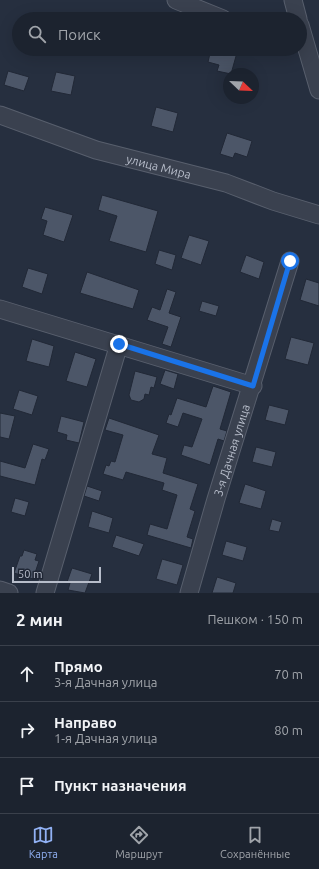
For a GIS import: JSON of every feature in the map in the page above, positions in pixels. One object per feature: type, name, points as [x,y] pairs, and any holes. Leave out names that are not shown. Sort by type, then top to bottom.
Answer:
[{"type":"street","points":[[176,0],[206,12]]},
{"type":"street","points":[[293,0],[296,12]]},
{"type":"street","points":[[307,49],[319,90]]},
{"type":"street","name":"улица Мира","points":[[0,116],[96,150],[226,183],[273,201],[319,215]]},
{"type":"street","name":"3-я Дачная улица","points":[[189,593],[216,498],[253,386],[290,261]]},
{"type":"street","points":[[0,310],[119,344],[253,386]]},
{"type":"street","points":[[46,593],[119,344]]},
{"type":"street","points":[[0,590],[9,593]]},
{"type":"building","points":[[209,56],[236,56],[233,68],[223,68],[223,72],[217,71],[219,65],[208,62]]},
{"type":"building","points":[[8,71],[29,77],[24,91],[4,85]]},
{"type":"building","points":[[56,72],[75,76],[71,95],[51,91]]},
{"type":"building","points":[[156,107],[178,113],[173,132],[151,126]]},
{"type":"building","points":[[227,133],[252,141],[247,157],[235,153],[233,158],[220,154]]},
{"type":"building","points":[[102,195],[158,211],[146,252],[109,241],[117,216],[98,210]]},
{"type":"building","points":[[45,207],[73,215],[64,242],[43,235],[47,221],[41,219]]},
{"type":"building","points":[[189,235],[209,241],[201,265],[181,258]]},
{"type":"building","points":[[159,250],[176,255],[172,270],[155,264]]},
{"type":"building","points":[[246,255],[264,262],[259,279],[240,272]]},
{"type":"building","points":[[28,268],[48,274],[42,294],[22,287]]},
{"type":"building","points":[[87,272],[139,290],[133,309],[80,293]]},
{"type":"building","points":[[306,279],[319,283],[319,306],[300,300]]},
{"type":"building","points":[[167,289],[176,292],[169,313],[181,317],[171,347],[162,344],[168,327],[147,320],[152,307],[160,310]]},
{"type":"building","points":[[202,301],[219,306],[216,316],[199,311]]},
{"type":"building","points":[[291,337],[314,343],[308,365],[285,359]]},
{"type":"building","points":[[32,339],[54,346],[49,367],[26,361]]},
{"type":"building","points":[[75,352],[96,359],[87,387],[66,381]]},
{"type":"building","points":[[165,370],[178,374],[174,389],[160,384]]},
{"type":"building","points":[[135,371],[157,377],[154,388],[151,387],[149,395],[145,394],[144,399],[139,402],[131,400],[129,395]]},
{"type":"building","points":[[213,386],[231,392],[220,429],[227,431],[224,441],[218,439],[210,465],[181,455],[184,445],[192,447],[202,419],[183,413],[178,427],[166,423],[169,414],[171,415],[177,398],[206,407]]},
{"type":"building","points":[[19,390],[38,396],[32,415],[13,409]]},
{"type":"building","points":[[269,405],[289,410],[285,425],[265,420]]},
{"type":"building","points":[[0,413],[15,416],[9,439],[0,437]]},
{"type":"building","points":[[61,416],[84,422],[79,443],[66,440],[67,435],[57,432]]},
{"type":"building","points":[[109,418],[159,435],[152,454],[167,458],[163,473],[198,484],[190,509],[195,511],[187,537],[193,539],[191,548],[147,535],[150,524],[167,529],[177,495],[162,490],[164,483],[126,472],[123,480],[103,474],[106,465],[109,466],[111,461],[115,462],[123,435],[105,430]]},
{"type":"building","points":[[33,444],[49,449],[45,460],[42,459],[35,485],[0,476],[0,461],[25,468]]},
{"type":"building","points":[[256,447],[276,452],[272,467],[252,462]]},
{"type":"building","points":[[245,484],[266,491],[261,509],[239,503]]},
{"type":"building","points":[[87,486],[102,491],[99,501],[84,496]]},
{"type":"building","points":[[15,498],[29,502],[25,516],[11,512]]},
{"type":"building","points":[[92,511],[113,518],[109,533],[88,527]]},
{"type":"building","points":[[272,519],[282,522],[279,532],[269,530]]},
{"type":"building","points":[[116,535],[144,544],[139,556],[112,547]]},
{"type":"building","points":[[226,541],[247,547],[243,561],[222,555]]},
{"type":"building","points":[[24,550],[37,554],[35,560],[39,561],[33,579],[14,573],[20,556],[22,556]]},
{"type":"building","points":[[162,559],[183,565],[177,585],[156,579]]},
{"type":"building","points":[[72,568],[92,574],[85,593],[68,590],[70,583],[67,582]]},
{"type":"building","points":[[217,577],[236,583],[233,593],[212,593]]},
{"type":"route","points":[[119,344],[253,386],[290,261]]}]
